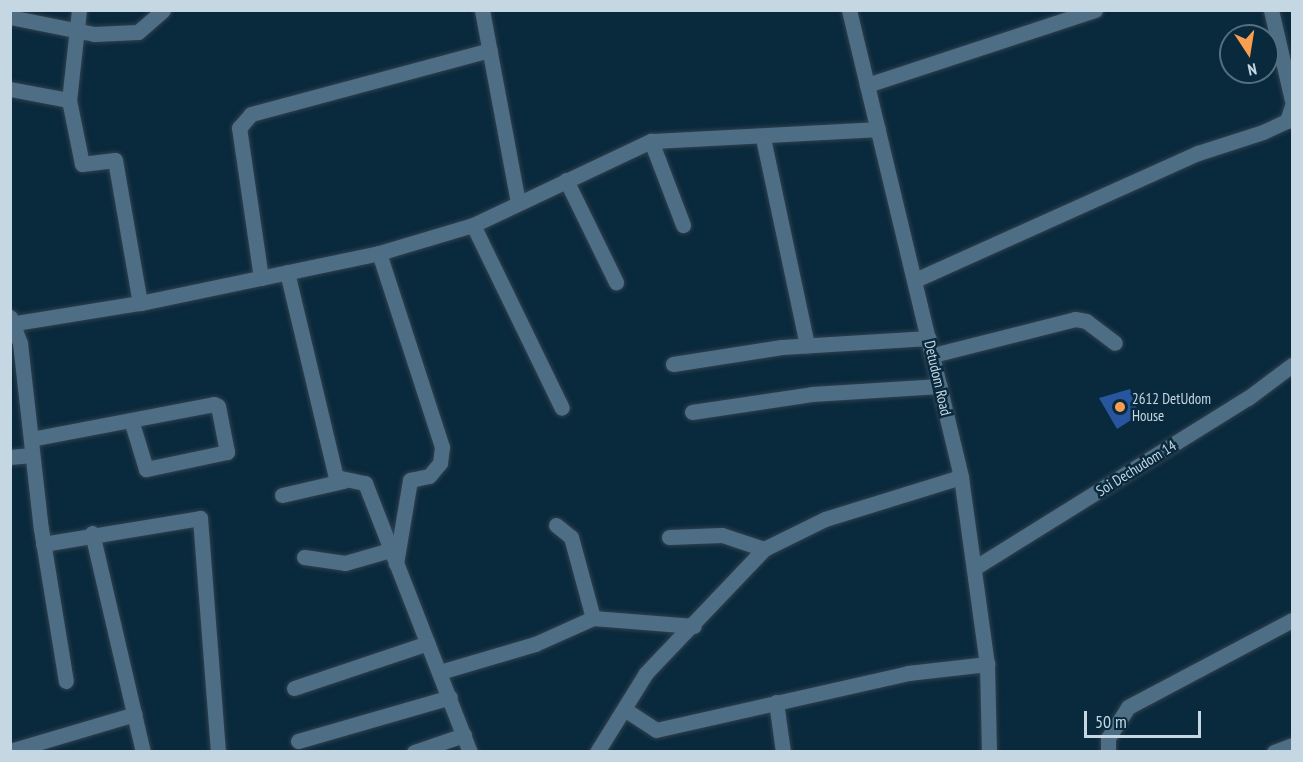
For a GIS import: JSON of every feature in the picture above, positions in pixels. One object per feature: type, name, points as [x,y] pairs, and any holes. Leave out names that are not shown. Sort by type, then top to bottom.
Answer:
[{"type":"street","points":[[79,10],[69,100],[82,164],[115,160],[140,303]]},
{"type":"street","points":[[10,17],[76,33],[138,32],[163,10]]},
{"type":"street","points":[[482,10],[518,202]]},
{"type":"street","name":"Detudom Road","points":[[849,10],[961,477],[976,567],[987,664],[989,752]]},
{"type":"street","points":[[867,85],[1095,10]]},
{"type":"street","points":[[1271,10],[1293,100]]},
{"type":"street","points":[[261,278],[239,128],[251,114],[490,50]]},
{"type":"street","points":[[10,89],[69,100]]},
{"type":"street","points":[[915,280],[1198,153],[1263,132],[1287,121],[1293,105]]},
{"type":"street","points":[[66,681],[43,544],[31,439],[13,322],[140,303],[379,253],[473,225],[651,141],[763,138],[878,129]]},
{"type":"street","points":[[763,138],[807,345]]},
{"type":"street","points":[[651,141],[683,225]]},
{"type":"street","points":[[566,180],[616,282]]},
{"type":"street","points":[[473,225],[562,408]]},
{"type":"street","points":[[379,253],[442,447],[440,463],[429,476],[410,480],[393,557]]},
{"type":"street","points":[[287,272],[336,477],[343,481]]},
{"type":"street","points":[[933,355],[1075,320],[1086,321],[1115,343]]},
{"type":"street","points":[[673,364],[807,345],[928,338]]},
{"type":"street","name":"Soi Dechudom 14","points":[[976,567],[1248,398],[1293,365]]},
{"type":"street","points":[[692,412],[812,394],[940,386]]},
{"type":"street","points":[[31,439],[214,404],[218,406],[227,452],[146,469],[131,420]]},
{"type":"street","points":[[10,457],[32,455]]},
{"type":"street","points":[[597,752],[646,673],[694,626],[764,549],[825,519],[961,477]]},
{"type":"street","points":[[282,495],[343,481],[365,483],[470,752]]},
{"type":"street","points":[[43,544],[92,533],[200,518],[218,752]]},
{"type":"street","points":[[556,525],[571,537],[593,618]]},
{"type":"street","points":[[92,533],[143,752]]},
{"type":"street","points":[[669,537],[722,536],[764,549]]},
{"type":"street","points":[[304,557],[345,563],[393,557]]},
{"type":"street","points":[[440,672],[535,644],[593,618],[694,626]]},
{"type":"street","points":[[1108,752],[1108,738],[1128,707],[1293,620]]},
{"type":"street","points":[[294,688],[428,643]]},
{"type":"street","points":[[624,709],[656,730],[908,673],[987,664]]},
{"type":"street","points":[[298,741],[450,697]]},
{"type":"street","points":[[776,702],[783,752]]},
{"type":"street","points":[[10,751],[135,714]]},
{"type":"street","points":[[414,752],[464,735]]},
{"type":"street","points":[[1274,752],[1293,745]]},
{"type":"building","name":"2612 DetUdom House","points":[[1130,389],[1139,415],[1117,429],[1099,398]]},
{"type":"place","name":"2612 DetUdom House","points":[[1120,407]]}]
